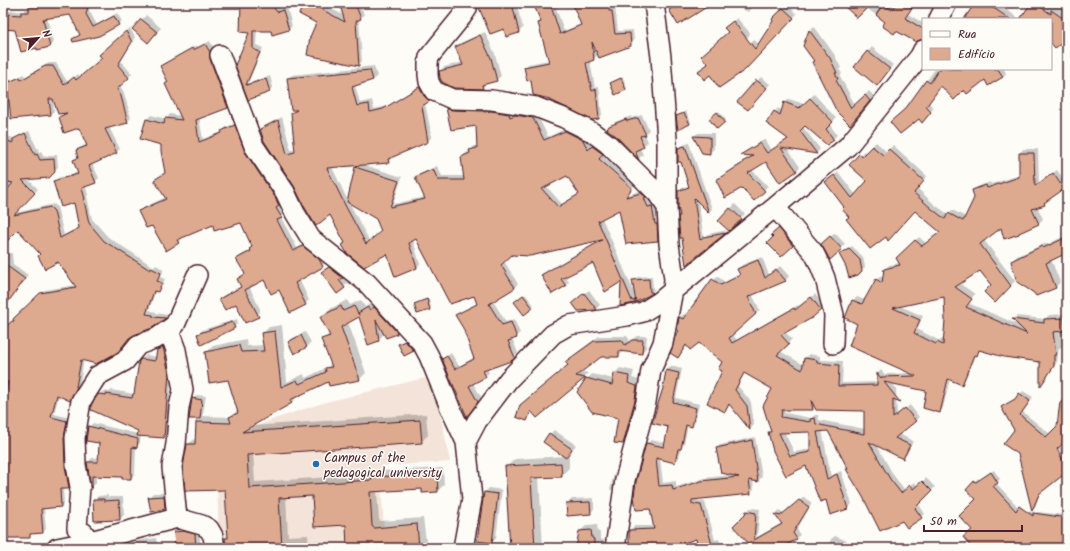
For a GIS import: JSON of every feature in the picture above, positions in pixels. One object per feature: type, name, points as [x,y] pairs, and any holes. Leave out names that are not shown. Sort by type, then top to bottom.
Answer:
[{"type":"street","points":[[466,3],[466,9],[463,15],[429,57],[429,82],[434,91],[452,99],[492,100],[536,107],[564,118],[592,132],[608,144],[657,194],[667,207]]},
{"type":"street","points":[[615,548],[625,480],[646,402],[651,370],[663,343],[674,279],[669,244],[667,207],[667,139],[661,57],[654,3]]},
{"type":"street","points":[[940,18],[947,3]]},
{"type":"street","points":[[466,442],[477,421],[508,379],[552,334],[569,325],[643,312],[659,302],[848,146],[922,52]]},
{"type":"street","points":[[220,55],[254,146],[285,192],[299,220],[311,239],[367,283],[422,343],[429,356],[466,442],[472,499],[463,548]]},
{"type":"street","points":[[775,207],[814,253],[819,263],[825,278],[834,315],[833,344]]},
{"type":"street","points":[[89,545],[84,533],[77,528],[80,487],[76,465],[75,438],[82,401],[97,376],[125,361],[138,345],[157,338],[175,325],[197,275]]},
{"type":"street","points":[[168,331],[176,350],[183,390],[179,407],[176,444],[172,466],[177,518]]},
{"type":"street","points":[[57,548],[89,545],[177,518],[202,525],[209,529],[213,536],[215,548]]},
{"type":"shaded area","name":"Campus of the pedagogical university","points":[[433,376],[450,462],[380,466],[385,548],[219,548],[216,443],[274,419],[326,402]]},
{"type":"building","points":[[29,3],[89,3],[86,14],[93,27],[114,16],[119,25],[99,36],[73,42],[72,39],[80,35],[70,15],[43,19],[50,47],[37,50],[37,48],[21,52],[15,30],[4,29],[6,14],[21,15],[21,12],[29,12]]},
{"type":"building","points":[[241,3],[270,3],[277,12],[283,10],[289,30],[272,35],[271,31],[253,31],[253,49],[260,52],[246,85],[266,79],[270,92],[248,100],[235,65],[249,33],[240,32]]},
{"type":"building","points":[[304,3],[310,3],[345,22],[340,5],[355,3],[361,19],[356,21],[359,66],[307,55],[310,37],[316,23],[299,14]]},
{"type":"building","points":[[477,3],[512,3],[519,33],[506,37],[504,29],[490,34]]},
{"type":"building","points":[[533,3],[550,3],[560,34],[581,25],[572,3],[608,3],[609,11],[612,11],[615,34],[630,33],[631,46],[599,58],[592,42],[594,60],[586,63],[592,91],[596,89],[599,119],[592,120],[546,98],[533,95],[531,80],[527,81],[524,67],[549,62],[538,23],[541,22]]},
{"type":"building","points":[[679,3],[713,3],[678,25],[669,10]]},
{"type":"building","points":[[841,3],[872,3],[857,18]]},
{"type":"building","points":[[897,3],[906,3],[912,8],[905,18],[922,28],[922,39],[916,42],[896,31],[894,34],[882,26],[885,22],[876,15],[883,4],[892,10]]},
{"type":"building","points":[[975,3],[986,3],[1008,18],[965,18]]},
{"type":"building","points":[[1031,3],[1035,3],[1051,14],[1051,10],[1067,21],[1067,40],[1055,48],[1052,44],[1052,18],[1021,18]]},
{"type":"building","points":[[783,8],[794,18],[745,70],[719,88],[710,75],[704,80],[698,71],[708,64],[701,56],[728,32],[724,28],[733,21],[755,49],[773,21],[772,19]]},
{"type":"building","points":[[141,19],[157,32],[148,43],[132,29]]},
{"type":"building","points":[[809,30],[830,58],[837,73],[835,73],[838,79],[836,80],[851,108],[865,95],[870,101],[850,125],[837,112],[812,62],[814,61],[803,46]]},
{"type":"building","points":[[126,31],[132,42],[118,65],[129,78],[117,89],[121,96],[128,123],[105,129],[117,153],[89,166],[96,183],[82,188],[89,223],[104,241],[150,270],[151,268],[161,273],[157,281],[162,283],[158,292],[154,291],[146,314],[153,315],[153,317],[166,318],[152,328],[129,338],[118,352],[96,364],[81,360],[77,387],[70,401],[57,395],[51,417],[67,421],[64,438],[65,466],[69,488],[60,489],[61,507],[41,509],[43,533],[30,534],[30,538],[5,538],[5,528],[3,528],[3,413],[8,382],[4,381],[6,352],[3,352],[3,329],[14,321],[13,319],[40,293],[76,287],[58,262],[45,269],[38,256],[40,254],[18,230],[3,245],[3,194],[13,183],[3,181],[3,139],[13,143],[13,139],[25,133],[35,155],[37,154],[40,160],[54,159],[55,172],[49,178],[22,180],[35,193],[14,215],[50,207],[54,211],[60,238],[79,228],[74,203],[61,207],[53,181],[78,174],[73,160],[78,158],[76,150],[87,146],[79,128],[64,133],[59,117],[67,113],[58,114],[53,99],[49,99],[51,115],[11,119],[7,83],[20,77],[21,80],[45,66],[53,66],[64,85],[74,77],[76,80],[102,58],[99,55]]},
{"type":"building","points":[[480,35],[491,58],[497,81],[482,85],[483,89],[454,88],[442,82],[439,71],[463,65],[455,47]]},
{"type":"building","points":[[205,44],[210,52],[210,59],[228,108],[196,120],[199,142],[222,133],[221,131],[235,125],[245,152],[275,197],[279,206],[276,208],[282,218],[277,220],[293,251],[303,246],[319,259],[323,267],[295,283],[306,305],[290,313],[279,290],[271,294],[264,280],[245,290],[259,317],[245,323],[236,304],[225,310],[219,299],[241,287],[237,279],[245,274],[236,259],[251,251],[249,249],[252,247],[241,223],[214,231],[213,225],[177,240],[179,243],[166,251],[152,226],[146,228],[138,211],[166,199],[154,180],[165,173],[161,145],[140,139],[146,119],[164,124],[165,118],[182,120],[165,84],[168,82],[160,66],[192,48],[193,50]]},
{"type":"building","points":[[867,51],[890,69],[877,86],[854,67]]},
{"type":"building","points":[[370,70],[373,80],[352,87],[357,106],[369,104],[370,112],[383,109],[419,87],[424,96],[430,101],[422,106],[428,142],[388,159],[389,163],[327,168],[366,244],[381,231],[376,219],[347,202],[355,167],[399,181],[390,207],[425,199],[415,177],[433,169],[438,180],[464,180],[461,157],[470,153],[469,150],[477,148],[476,126],[451,130],[446,108],[452,110],[491,111],[509,114],[510,117],[515,115],[533,118],[544,140],[565,131],[583,140],[588,150],[592,146],[603,154],[599,159],[632,188],[626,197],[641,193],[646,197],[644,198],[648,207],[652,206],[655,224],[657,224],[658,241],[626,244],[619,210],[598,221],[632,301],[635,300],[635,303],[620,306],[621,282],[605,292],[593,263],[561,279],[566,286],[552,294],[541,275],[602,240],[530,256],[512,255],[501,265],[515,288],[489,304],[502,325],[511,322],[517,338],[508,341],[515,358],[511,361],[483,371],[486,377],[469,386],[478,402],[467,417],[442,359],[447,356],[455,369],[474,359],[463,328],[455,315],[477,304],[474,296],[450,304],[416,239],[409,243],[417,268],[395,277],[387,254],[364,267],[347,253],[342,245],[345,243],[330,215],[316,226],[294,186],[264,141],[260,129],[278,120],[287,154],[295,152],[291,113],[297,110],[291,110],[287,78]],"holes":[[[567,176],[579,194],[558,207],[542,189]]]},
{"type":"building","points":[[938,70],[999,70],[1003,77],[988,86],[985,80],[967,94],[964,90],[954,100],[941,86],[926,107],[931,112],[922,123],[919,119],[900,134],[890,122],[906,108],[926,80],[930,83]]},
{"type":"building","points":[[621,78],[626,90],[615,95],[610,83]]},
{"type":"building","points":[[756,80],[767,88],[748,110],[737,102]]},
{"type":"building","points":[[810,98],[833,122],[826,129],[834,140],[827,145],[805,126],[800,131],[817,154],[781,148],[797,171],[780,183],[766,162],[748,173],[765,191],[754,201],[742,188],[725,198],[716,180],[753,156],[740,155],[760,143],[767,153],[788,139],[766,123],[774,111],[780,115],[784,102],[799,108]]},
{"type":"building","points":[[717,112],[725,122],[717,129],[709,119]]},
{"type":"building","points":[[684,113],[690,124],[678,130],[676,116]]},
{"type":"building","points":[[638,118],[646,135],[640,136],[644,147],[635,151],[639,160],[616,136],[607,129],[609,126],[626,119],[627,121]]},
{"type":"building","points":[[693,136],[710,137],[710,154],[702,153]]},
{"type":"building","points":[[685,146],[709,213],[694,198],[700,240],[703,237],[726,233],[686,265],[682,238],[680,238],[678,216],[680,216],[678,207],[678,191],[689,187],[681,162],[678,162],[678,148]]},
{"type":"building","points":[[872,146],[883,155],[889,149],[924,181],[914,193],[945,219],[948,213],[963,221],[974,198],[972,190],[986,185],[987,188],[1019,177],[1019,153],[1034,153],[1035,186],[1053,173],[1064,189],[1044,203],[1045,205],[1032,209],[1039,224],[1019,234],[1004,239],[1001,228],[980,244],[1011,286],[995,303],[984,292],[991,285],[980,271],[955,287],[972,299],[966,307],[1027,334],[1012,319],[1044,323],[1044,319],[1064,318],[1065,331],[1053,332],[1056,355],[1054,355],[1054,366],[1040,387],[1040,362],[1004,357],[979,350],[977,356],[974,355],[962,385],[948,379],[940,413],[923,408],[926,391],[884,382],[900,402],[893,399],[893,418],[905,408],[916,421],[895,438],[910,445],[903,459],[869,442],[890,479],[901,493],[910,485],[913,489],[922,481],[932,491],[915,508],[922,518],[907,528],[902,521],[880,531],[863,497],[846,469],[848,469],[828,431],[817,432],[827,479],[837,474],[848,509],[830,515],[826,500],[820,502],[806,466],[786,476],[773,451],[768,432],[771,432],[763,406],[772,389],[744,373],[735,390],[747,406],[750,430],[729,404],[725,412],[707,403],[722,371],[718,369],[722,362],[699,343],[690,350],[686,345],[678,358],[670,353],[675,336],[679,331],[677,330],[679,317],[683,319],[712,279],[721,285],[740,275],[737,269],[758,260],[765,278],[776,269],[786,281],[748,297],[756,314],[729,338],[732,343],[794,308],[795,310],[811,297],[821,310],[812,318],[781,335],[789,344],[777,355],[802,370],[804,358],[817,360],[817,363],[839,365],[838,386],[877,385],[877,373],[881,378],[916,376],[849,346],[857,324],[845,318],[852,300],[862,304],[876,279],[882,283],[884,269],[900,265],[896,258],[915,240],[922,246],[940,232],[915,211],[888,241],[886,237],[870,249],[846,219],[849,217],[842,209],[844,207],[825,182],[834,175],[852,198],[867,181],[849,165],[859,154],[862,156]],"holes":[[[944,297],[945,320],[943,345],[937,342],[936,344],[914,333],[920,320],[893,308]],[[811,400],[816,410],[864,411],[864,434],[816,424],[815,418],[810,419],[810,422],[781,417],[782,410],[813,410]],[[810,432],[810,452],[790,456],[779,433]]]},
{"type":"building","points":[[730,208],[742,219],[729,231],[718,221]]},
{"type":"building","points":[[779,228],[793,246],[781,257],[767,243],[773,237],[771,235]]},
{"type":"building","points":[[830,236],[842,249],[830,260],[821,244]]},
{"type":"building","points":[[1067,237],[1067,253],[1046,263],[1056,288],[1036,296],[1034,293],[1017,282],[1011,261],[1042,246],[1043,248]]},
{"type":"building","points":[[849,249],[860,260],[862,271],[858,275],[849,278],[846,267],[839,254]]},
{"type":"building","points":[[3,263],[25,279],[3,309]]},
{"type":"building","points":[[329,267],[343,278],[339,280],[345,288],[337,294],[321,272]]},
{"type":"building","points":[[649,279],[650,292],[653,293],[636,302],[632,280]]},
{"type":"building","points":[[584,293],[597,310],[578,311],[572,303]]},
{"type":"building","points":[[523,295],[533,308],[524,315],[514,302]]},
{"type":"building","points":[[427,299],[430,310],[417,314],[414,304]]},
{"type":"building","points":[[341,306],[343,311],[354,306],[359,315],[358,313],[368,307],[370,310],[374,307],[397,334],[386,338],[376,320],[379,341],[368,345],[359,317],[341,327],[360,380],[329,386],[328,382],[290,400],[292,403],[242,432],[420,420],[422,443],[247,455],[249,488],[372,480],[371,477],[437,474],[438,492],[422,493],[422,489],[370,492],[372,526],[374,528],[417,524],[419,548],[347,548],[346,525],[314,527],[312,496],[279,498],[282,548],[226,548],[225,538],[228,538],[225,490],[185,491],[183,467],[187,444],[195,444],[196,422],[231,423],[229,417],[238,413],[228,380],[209,383],[205,352],[239,345],[241,352],[264,351],[261,333],[275,331],[281,387],[297,380],[299,384],[326,372],[325,368],[332,367],[321,339],[330,336],[320,317]]},
{"type":"building","points":[[232,322],[235,328],[201,345],[197,334]]},
{"type":"building","points":[[301,335],[307,347],[294,354],[288,342]]},
{"type":"building","points":[[622,340],[625,345],[632,340],[643,340],[642,354],[619,351],[619,357],[601,357],[576,376],[585,378],[537,418],[531,411],[527,421],[516,417],[520,405],[568,365],[565,362],[594,341]]},
{"type":"building","points":[[405,341],[414,351],[404,356],[398,344]]},
{"type":"building","points":[[163,347],[169,373],[164,438],[137,436],[138,431],[91,410],[91,405],[98,394],[132,398],[134,394],[139,361],[141,359],[155,361],[157,350]]},
{"type":"building","points":[[666,370],[679,373],[673,402],[696,408],[692,427],[686,425],[681,449],[678,449],[675,463],[656,458],[659,486],[672,485],[673,490],[701,481],[739,477],[721,473],[716,448],[752,440],[758,482],[749,480],[751,494],[692,500],[692,504],[701,505],[713,548],[698,548],[696,539],[669,548],[629,548],[629,530],[654,529],[650,509],[636,510],[634,496],[646,443],[664,447],[668,427],[652,423],[663,388]]},
{"type":"building","points":[[614,373],[629,376],[628,383],[637,386],[635,400],[623,444],[614,443],[618,418],[592,412],[577,392],[586,378],[612,385]]},
{"type":"building","points":[[1019,393],[1030,401],[1020,415],[1046,437],[1057,426],[1060,402],[1067,402],[1067,440],[1057,449],[1067,468],[1067,472],[1039,494],[1032,511],[1018,454],[1003,444],[1014,430],[1001,407],[1015,399]]},
{"type":"building","points":[[192,398],[202,400],[200,419],[189,419]]},
{"type":"building","points":[[88,426],[138,439],[137,448],[132,447],[131,479],[122,479],[122,477],[92,476],[91,488],[87,462],[98,462],[99,443],[86,441]]},
{"type":"building","points":[[549,433],[572,449],[566,458],[543,442]]},
{"type":"building","points":[[561,463],[562,477],[531,478],[535,548],[510,548],[505,466]]},
{"type":"building","points":[[991,472],[998,483],[993,486],[1016,511],[1019,506],[1033,516],[1033,513],[1067,518],[1063,548],[972,548],[963,537],[972,530],[959,516],[976,499],[966,490],[974,481],[976,482]]},
{"type":"building","points":[[484,492],[498,494],[492,543],[477,541]]},
{"type":"building","points":[[164,496],[165,509],[151,512],[148,497]]},
{"type":"building","points":[[93,499],[104,499],[104,501],[119,500],[120,520],[94,521]]},
{"type":"building","points":[[799,500],[809,507],[793,533],[797,539],[781,548],[738,548],[748,543],[733,526],[745,514],[746,511],[756,513],[754,540],[782,524],[774,514],[780,516]]},
{"type":"building","points":[[590,502],[591,514],[567,516],[566,503]]},
{"type":"building","points":[[591,530],[592,538],[594,539],[594,548],[576,548],[579,531]]},
{"type":"building","points":[[183,531],[195,534],[196,548],[175,548],[174,532]]},
{"type":"place","name":"Campus of the pedagogical university","points":[[316,464]]}]
